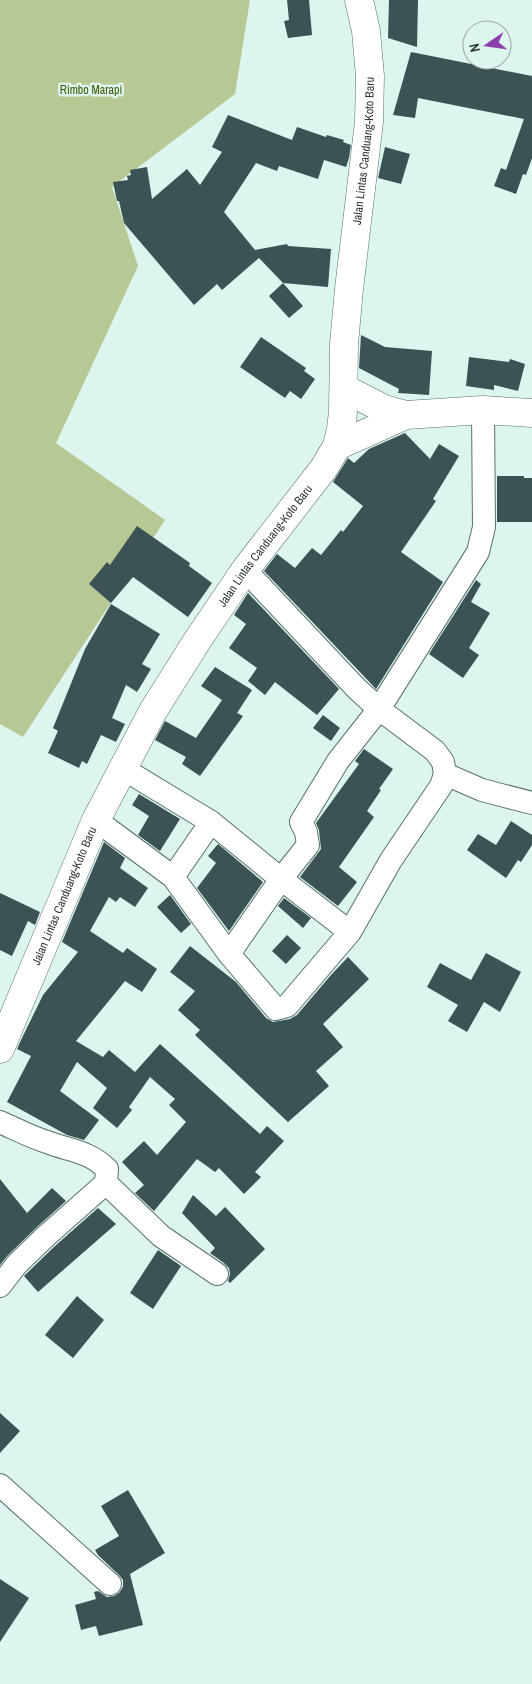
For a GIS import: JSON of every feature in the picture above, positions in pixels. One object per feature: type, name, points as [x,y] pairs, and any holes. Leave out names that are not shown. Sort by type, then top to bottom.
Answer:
[{"type":"main road","name":"Jalan Lintas Canduang-Koto Baru","points":[[0,1049],[96,820],[122,768],[197,641],[245,570],[324,468],[337,446],[341,429],[344,389],[344,344],[349,289],[369,122],[370,76],[366,31],[359,0]]},
{"type":"main road","points":[[344,389],[384,409],[406,415],[483,410],[532,413]]},
{"type":"main road","points":[[337,446],[406,415]]},
{"type":"street","points":[[229,954],[281,879],[308,845],[306,832],[301,822],[338,761],[379,709],[478,552],[484,527],[483,410]]},
{"type":"street","points":[[96,820],[174,878],[229,954],[276,1009],[287,1006],[350,932],[391,860],[441,786],[445,774],[443,762],[435,751],[379,709],[340,671],[245,570]]},
{"type":"street","points":[[122,768],[211,822],[350,932]]},
{"type":"street","points":[[445,774],[482,790],[532,804]]},
{"type":"street","points":[[174,878],[211,822]]},
{"type":"street","points":[[0,1122],[47,1142],[93,1157],[107,1169],[106,1182],[22,1258],[0,1286]]},
{"type":"street","points":[[106,1182],[161,1236],[217,1274]]},
{"type":"street","points":[[0,1485],[110,1584]]},
{"type":"green space","name":"Rimbo Marapi","points":[[0,0],[250,0],[235,94],[112,187],[138,266],[56,443],[165,520],[23,737],[0,724]]},
{"type":"building","points":[[287,0],[309,0],[312,35],[288,38],[284,21],[289,20]]},
{"type":"building","points":[[389,0],[418,0],[417,47],[388,38]]},
{"type":"building","points":[[411,52],[462,62],[462,70],[502,70],[532,76],[532,158],[526,175],[523,174],[516,194],[494,186],[501,168],[506,170],[524,119],[418,98],[415,118],[393,115]]},
{"type":"building","points":[[228,115],[292,140],[297,127],[326,137],[327,135],[344,140],[343,142],[351,145],[346,167],[324,160],[318,179],[279,166],[277,171],[256,163],[224,212],[255,250],[287,244],[288,246],[331,249],[328,287],[283,283],[259,258],[222,290],[217,284],[194,305],[124,223],[113,182],[128,180],[127,176],[131,175],[130,170],[147,167],[152,199],[187,169],[200,185],[222,152],[212,147]]},
{"type":"building","points":[[385,147],[410,154],[401,184],[378,178]]},
{"type":"building","points":[[283,283],[303,306],[289,318],[269,296]]},
{"type":"building","points":[[361,335],[385,347],[432,351],[429,395],[398,393],[399,389],[359,368]]},
{"type":"building","points":[[261,337],[306,368],[304,371],[315,379],[301,399],[290,391],[285,398],[240,367]]},
{"type":"building","points":[[469,357],[509,362],[510,359],[525,364],[518,391],[494,385],[494,390],[466,386]]},
{"type":"building","points":[[405,433],[430,459],[439,444],[459,456],[433,499],[436,501],[401,552],[443,582],[376,689],[264,571],[277,554],[295,568],[312,548],[321,555],[341,530],[343,532],[363,506],[333,482],[348,458],[354,463],[369,449]]},
{"type":"building","points":[[497,476],[524,476],[524,478],[532,478],[532,522],[497,522]]},
{"type":"building","points":[[137,526],[190,563],[189,566],[212,583],[188,617],[133,577],[111,603],[89,584],[107,562],[110,565]]},
{"type":"building","points":[[476,580],[481,584],[471,602],[490,613],[469,648],[479,655],[463,678],[429,654]]},
{"type":"building","points":[[248,593],[339,689],[317,715],[275,682],[265,695],[248,681],[257,668],[229,648],[246,624],[234,615]]},
{"type":"building","points":[[111,604],[160,634],[142,664],[151,669],[137,692],[126,685],[112,718],[125,724],[116,742],[101,735],[87,764],[82,761],[79,768],[48,753],[58,731],[53,728],[85,649]]},
{"type":"building","points":[[215,667],[252,690],[237,713],[243,716],[200,776],[182,764],[186,757],[155,740],[165,721],[196,738],[222,700],[201,686]]},
{"type":"building","points":[[323,715],[340,728],[331,741],[313,728]]},
{"type":"building","points":[[364,749],[393,769],[367,811],[374,817],[339,867],[357,882],[338,906],[300,877],[321,849],[319,830],[316,823],[359,764],[355,761]]},
{"type":"building","points":[[139,794],[180,819],[160,851],[138,835],[149,816],[132,805]]},
{"type":"building","points":[[511,821],[532,835],[532,845],[521,862],[518,860],[506,878],[467,850],[478,834],[496,845]]},
{"type":"building","points":[[104,842],[125,858],[120,868],[148,888],[135,907],[120,897],[116,902],[109,897],[90,931],[123,953],[127,948],[157,969],[142,992],[125,981],[76,1041],[103,1057],[109,1050],[135,1072],[160,1044],[260,1134],[267,1126],[284,1141],[255,1172],[261,1177],[244,1194],[219,1168],[215,1172],[197,1159],[154,1211],[135,1193],[144,1185],[122,1162],[144,1141],[157,1155],[186,1122],[169,1105],[175,1099],[150,1077],[129,1107],[132,1110],[117,1128],[93,1108],[107,1088],[77,1062],[60,1091],[99,1120],[84,1140],[67,1135],[7,1102],[31,1056],[17,1049],[21,1040],[43,995],[78,952],[62,942]]},
{"type":"building","points":[[218,844],[263,882],[229,931],[197,888],[216,863],[208,856]]},
{"type":"building","points":[[0,893],[40,912],[35,925],[28,921],[12,956],[0,950]]},
{"type":"building","points":[[170,895],[191,924],[181,933],[157,907]]},
{"type":"building","points":[[284,898],[311,918],[303,928],[278,906]]},
{"type":"building","points":[[287,935],[301,948],[286,964],[272,951]]},
{"type":"building","points":[[190,946],[236,982],[266,1018],[273,1022],[290,1019],[297,1015],[348,957],[369,979],[323,1024],[343,1047],[316,1071],[329,1086],[288,1122],[195,1035],[200,1030],[178,1010],[195,991],[170,972]]},
{"type":"building","points":[[486,953],[521,972],[500,1012],[484,1002],[467,1032],[448,1021],[458,1005],[427,987],[440,963],[471,980]]},
{"type":"building","points":[[0,1179],[27,1213],[52,1188],[66,1201],[8,1255],[0,1265]]},
{"type":"building","points":[[193,1195],[216,1216],[225,1207],[265,1249],[230,1283],[228,1281],[229,1268],[210,1253],[215,1248],[182,1213]]},
{"type":"building","points":[[98,1208],[116,1224],[38,1292],[24,1276]]},
{"type":"building","points":[[158,1250],[181,1266],[153,1309],[130,1293]]},
{"type":"building","points":[[77,1296],[104,1320],[73,1358],[45,1335]]},
{"type":"building","points":[[0,1413],[20,1431],[0,1453]]},
{"type":"building","points":[[128,1490],[165,1553],[130,1574],[143,1625],[99,1636],[96,1626],[81,1630],[75,1605],[96,1599],[94,1592],[98,1591],[107,1597],[114,1596],[123,1587],[123,1580],[95,1550],[119,1536],[101,1506]]},
{"type":"building","points":[[0,1579],[29,1598],[0,1642]]}]
